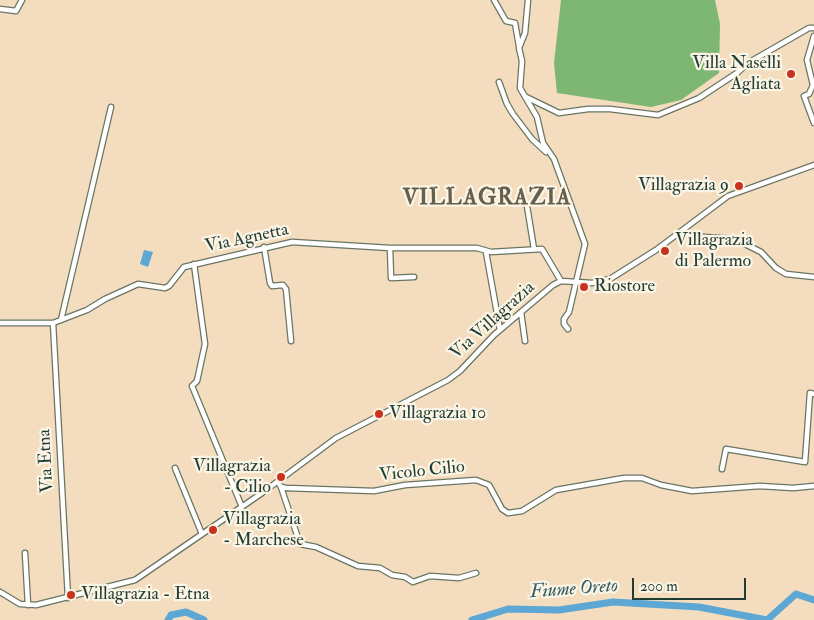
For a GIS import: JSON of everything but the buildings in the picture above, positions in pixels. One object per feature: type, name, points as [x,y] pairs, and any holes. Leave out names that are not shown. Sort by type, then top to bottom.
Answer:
[{"type":"street","points":[[0,9],[16,11],[22,0]]},
{"type":"street","points":[[494,0],[506,21],[515,23],[522,61],[520,88],[537,117],[543,143],[554,159],[584,237],[584,252],[564,324],[568,329]]},
{"type":"street","points":[[519,48],[525,33],[528,0]]},
{"type":"street","points":[[524,97],[559,113],[588,109],[658,115],[699,98],[737,73],[748,63],[809,28],[814,28]]},
{"type":"street","points":[[814,36],[807,60],[813,85],[809,94],[804,96],[814,123]]},
{"type":"street","points":[[500,82],[507,104],[513,114],[532,139],[546,152],[548,150]]},
{"type":"street","points":[[802,93],[809,94]]},
{"type":"street","points":[[61,320],[111,107]]},
{"type":"street","name":"Via Villagrazia","points":[[28,605],[68,598],[135,580],[279,484],[313,453],[336,438],[448,380],[460,371],[500,330],[561,281],[596,283],[610,279],[656,250],[728,196],[814,165]]},
{"type":"street","points":[[527,206],[534,249],[543,250],[561,281]]},
{"type":"street","points":[[682,231],[689,236],[735,239],[761,252],[776,268],[786,274],[814,277]]},
{"type":"street","name":"Via Agnetta","points":[[0,322],[53,323],[138,284],[156,288],[170,286],[180,268],[264,247],[299,242],[390,248],[477,248],[486,252],[534,249]]},
{"type":"street","points":[[264,247],[270,283],[272,286],[283,285],[286,289],[291,341]]},
{"type":"street","points":[[390,248],[391,278],[414,277]]},
{"type":"street","points":[[486,252],[500,330]]},
{"type":"street","points":[[194,264],[205,344],[197,381],[192,386],[242,507]]},
{"type":"street","points":[[521,312],[525,341]]},
{"type":"street","name":"Via Etna","points":[[53,323],[68,598]]},
{"type":"street","points":[[722,469],[726,449],[805,462],[812,393]]},
{"type":"street","points":[[175,468],[202,534]]},
{"type":"street","name":"Vicolo Cilio","points":[[279,484],[374,491],[405,485],[476,480],[489,485],[504,512],[513,513],[522,511],[556,490],[624,478],[642,478],[661,485],[692,491],[760,486],[792,488],[814,486]]},
{"type":"street","points":[[279,484],[300,544],[316,547],[358,566],[380,568],[392,575],[405,577],[413,582],[430,576],[459,578],[476,573]]},
{"type":"street","points":[[0,592],[14,602],[28,605],[25,553]]},
{"type":"green space","points":[[561,0],[715,0],[720,24],[719,73],[681,100],[651,107],[557,93],[554,63]]},
{"type":"water","points":[[144,250],[153,252],[148,267],[140,264]]},
{"type":"waterway","name":"Fiume Oreto","points":[[767,620],[796,594],[814,600]]},
{"type":"waterway","name":"Fiume Oreto","points":[[472,620],[508,609],[559,610],[613,602],[699,607],[767,620]]},
{"type":"waterway","name":"Fiume Oreto","points":[[168,620],[171,615],[186,612],[204,620]]},
{"type":"place","name":"Villa Naselli Agliata","points":[[791,74]]},
{"type":"place","name":"Villagrazia 9","points":[[739,186]]},
{"type":"place","name":"Villagrazia di Palermo","points":[[665,251]]},
{"type":"place","name":"Riostore","points":[[584,287]]},
{"type":"place","name":"Villagrazia 10","points":[[379,414]]},
{"type":"place","name":"Villagrazia - Cilio","points":[[281,477]]},
{"type":"place","name":"Villagrazia - Marchese","points":[[213,530]]},
{"type":"place","name":"Villagrazia - Etna","points":[[71,595]]},
{"type":"district","name":"VILLAGRAZIA","points":[[487,199]]}]
